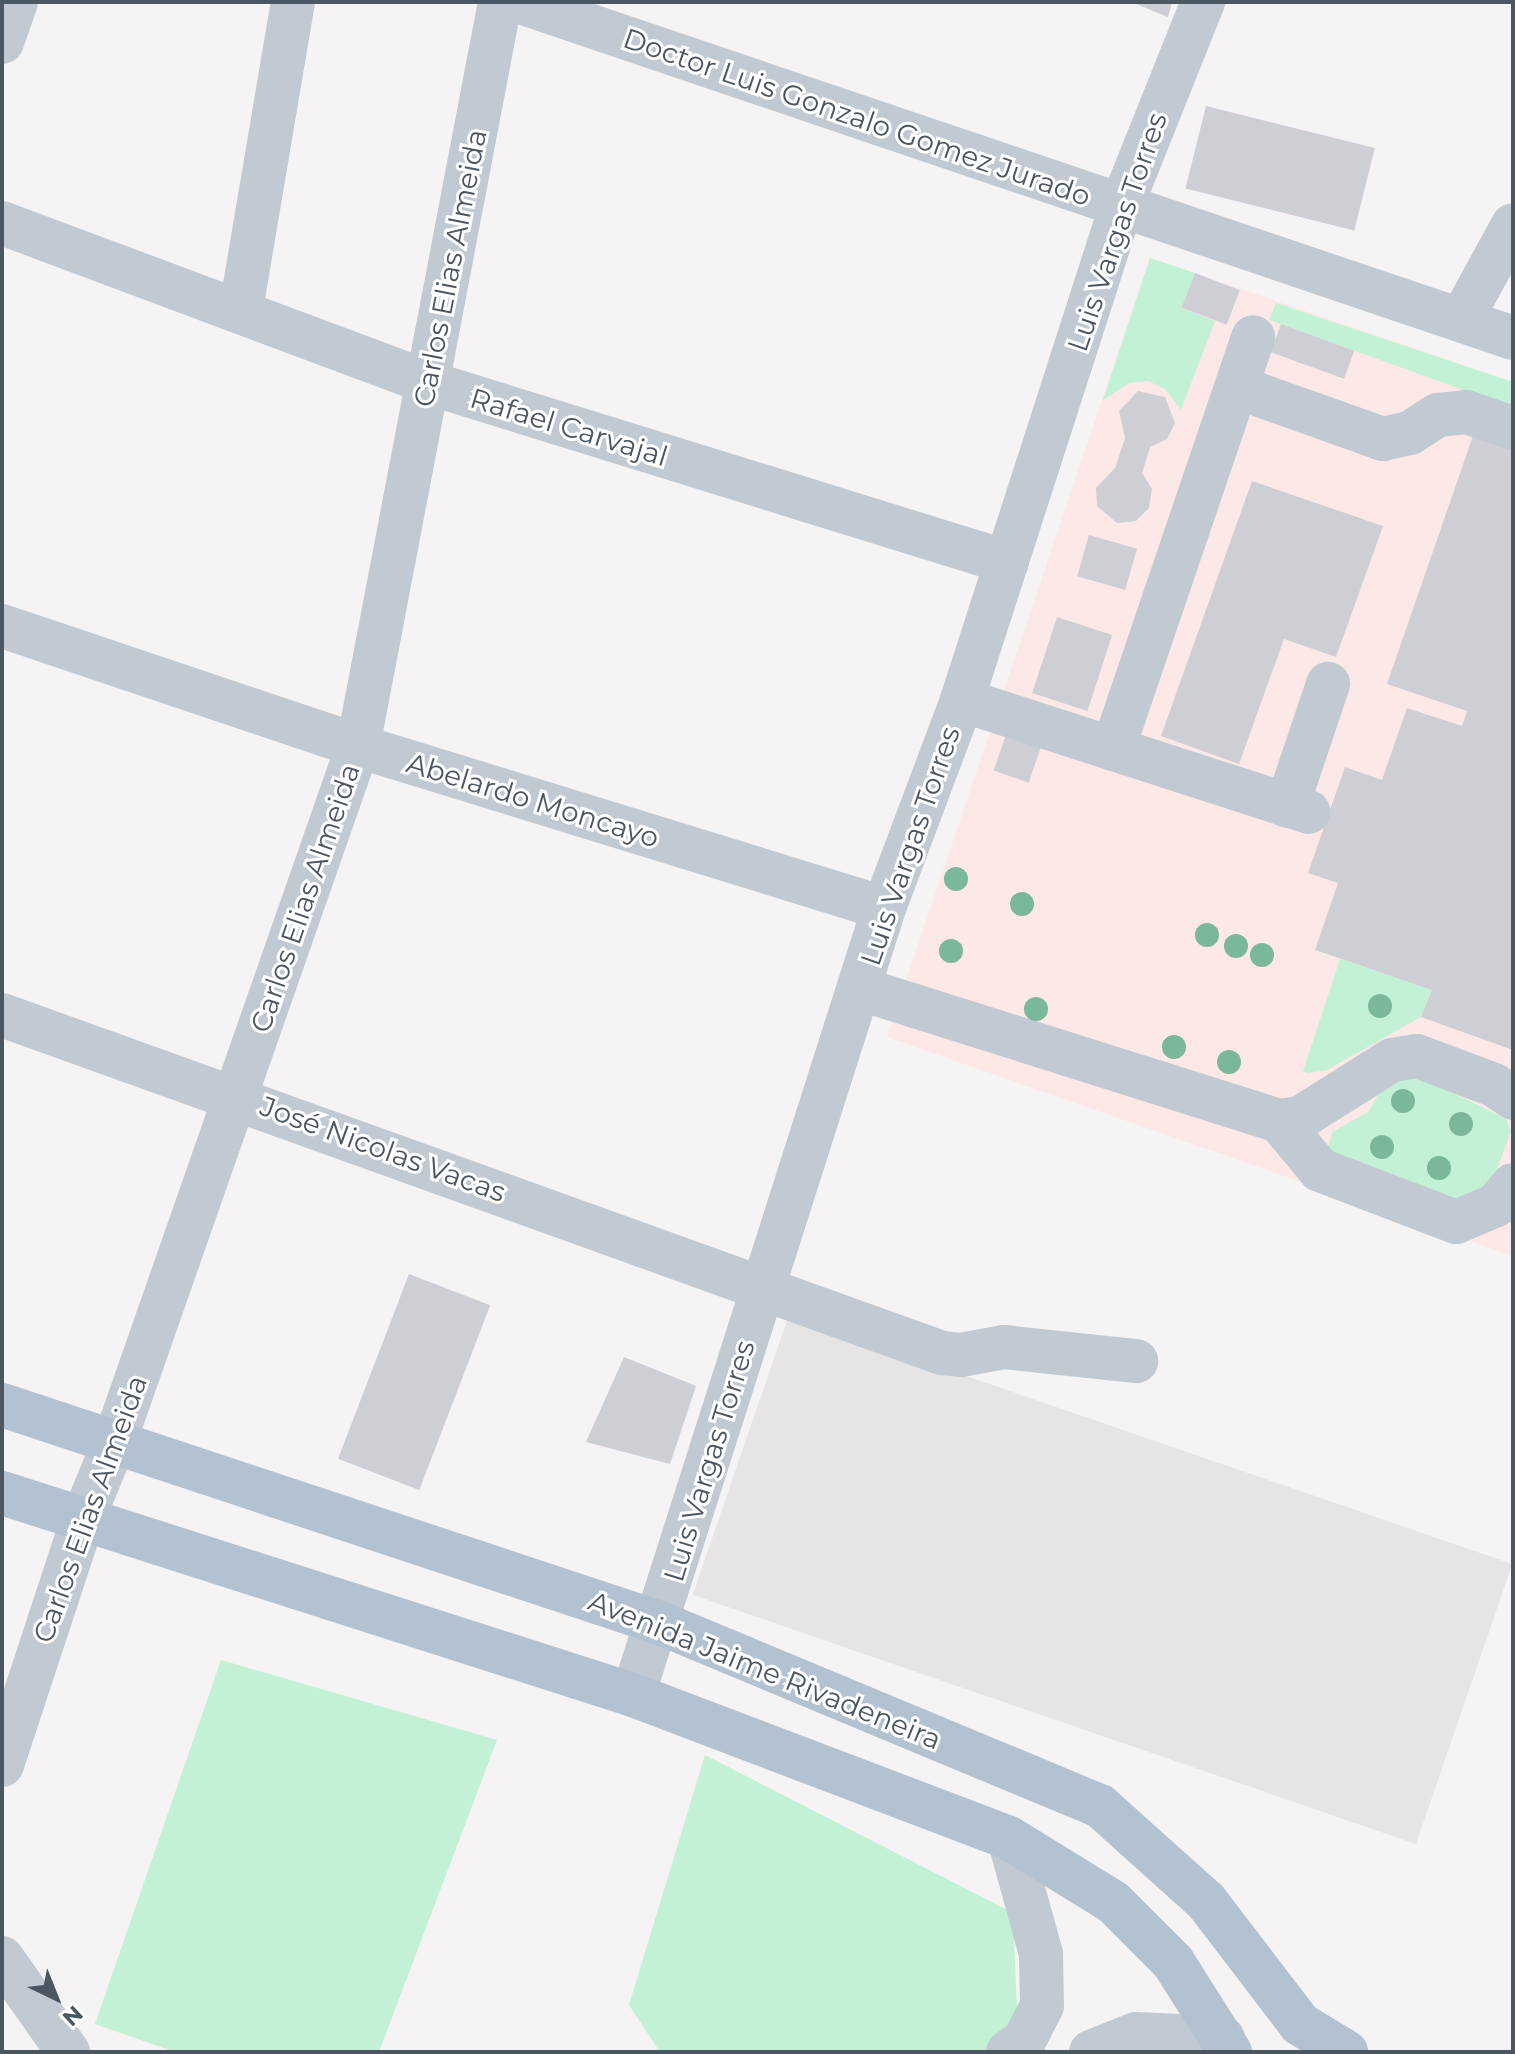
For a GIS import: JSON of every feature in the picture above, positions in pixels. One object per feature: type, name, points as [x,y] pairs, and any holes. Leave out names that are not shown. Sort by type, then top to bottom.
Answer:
[{"type":"main road","name":"Avenida Jaime Rivadeneira","points":[[2,1405],[660,1623],[1100,1806],[1206,1901],[1300,2024],[1346,2052]]},
{"type":"main road","points":[[2,1493],[633,1695],[1009,1838],[1113,1902],[1173,1962],[1226,2045]]},
{"type":"street","points":[[2,42],[16,2]]},
{"type":"street","points":[[241,309],[293,2]]},
{"type":"street","name":"Carlos Elias Almeida","points":[[2,1765],[82,1521],[114,1443],[358,746],[500,2]]},
{"type":"street","name":"Doctor Luis Gonzalo Gomez Jurado","points":[[520,2],[1513,338]]},
{"type":"street","name":"Luis Vargas Torres","points":[[633,1695],[660,1623],[762,1285],[861,989],[884,908],[962,700],[1121,207],[1203,2]]},
{"type":"street","name":"Rafael Carvajal","points":[[2,223],[241,309],[429,383],[1007,562]]},
{"type":"street","points":[[1461,320],[1513,225]]},
{"type":"street","points":[[1113,749],[1253,337]]},
{"type":"street","points":[[1237,387],[1383,439],[1410,433],[1438,415],[1466,412],[1513,428]]},
{"type":"street","name":"Abelardo Moncayo","points":[[2,626],[358,746],[884,908]]},
{"type":"street","points":[[962,700],[1298,809],[1328,684]]},
{"type":"street","points":[[861,989],[1279,1121],[1300,1118],[1392,1060],[1417,1056],[1494,1085],[1513,1098]]},
{"type":"street","name":"José Nicolas Vacas","points":[[2,1015],[762,1285],[942,1353],[984,1353],[1004,1347],[1136,1361]]},
{"type":"street","points":[[1279,1121],[1320,1170],[1456,1222],[1496,1205],[1513,1185]]},
{"type":"street","points":[[1008,2052],[1024,2041],[1042,2006],[1041,1954],[1009,1838]]},
{"type":"street","points":[[2,1958],[68,2052]]},
{"type":"street","points":[[1091,2052],[1136,2034],[1226,2045]]},
{"type":"shaded area","points":[[1150,258],[1513,382],[1513,1256],[887,1037]]},
{"type":"shaded area","points":[[789,1315],[1512,1564],[1416,1844],[693,1595]]},
{"type":"green space","points":[[1150,258],[1195,273],[1182,308],[1215,321],[1181,410],[1165,389],[1148,381],[1129,383],[1103,400]]},
{"type":"green space","points":[[1276,303],[1513,382],[1513,408],[1269,320]]},
{"type":"green space","points":[[1340,959],[1432,990],[1421,1017],[1327,1070],[1308,1073],[1303,1071]]},
{"type":"green space","points":[[1397,1076],[1425,1079],[1506,1119],[1511,1131],[1493,1180],[1460,1202],[1328,1150],[1332,1132],[1368,1112],[1382,1088]]},
{"type":"green space","points":[[221,1660],[497,1740],[379,2052],[175,2052],[95,2024]]},
{"type":"green space","points":[[705,1755],[1013,1913],[1018,2035],[992,2052],[660,2052],[629,2005]]},
{"type":"building","points":[[1131,2],[1172,2],[1168,17]]},
{"type":"building","points":[[1206,106],[1375,148],[1354,231],[1185,188]]},
{"type":"building","points":[[1195,273],[1240,290],[1227,325],[1182,308]]},
{"type":"building","points":[[1281,324],[1354,351],[1344,379],[1271,352]]},
{"type":"building","points":[[1138,391],[1165,397],[1175,423],[1167,439],[1150,447],[1142,473],[1152,489],[1149,508],[1136,521],[1117,523],[1097,506],[1096,488],[1115,468],[1125,438],[1119,411]]},
{"type":"building","points":[[1474,433],[1513,446],[1513,1050],[1421,1017],[1432,990],[1315,950],[1338,883],[1308,873],[1345,767],[1382,780],[1407,708],[1462,726],[1467,711],[1387,684]]},
{"type":"building","points":[[1252,481],[1383,526],[1336,657],[1284,639],[1239,764],[1161,736]]},
{"type":"building","points":[[1089,535],[1137,549],[1125,590],[1077,576]]},
{"type":"building","points":[[1057,617],[1112,635],[1087,711],[1032,693]]},
{"type":"building","points":[[1008,729],[1043,741],[1029,783],[994,771]]},
{"type":"building","points":[[409,1274],[490,1305],[419,1490],[338,1459]]},
{"type":"building","points":[[624,1357],[696,1386],[670,1464],[586,1442]]}]
